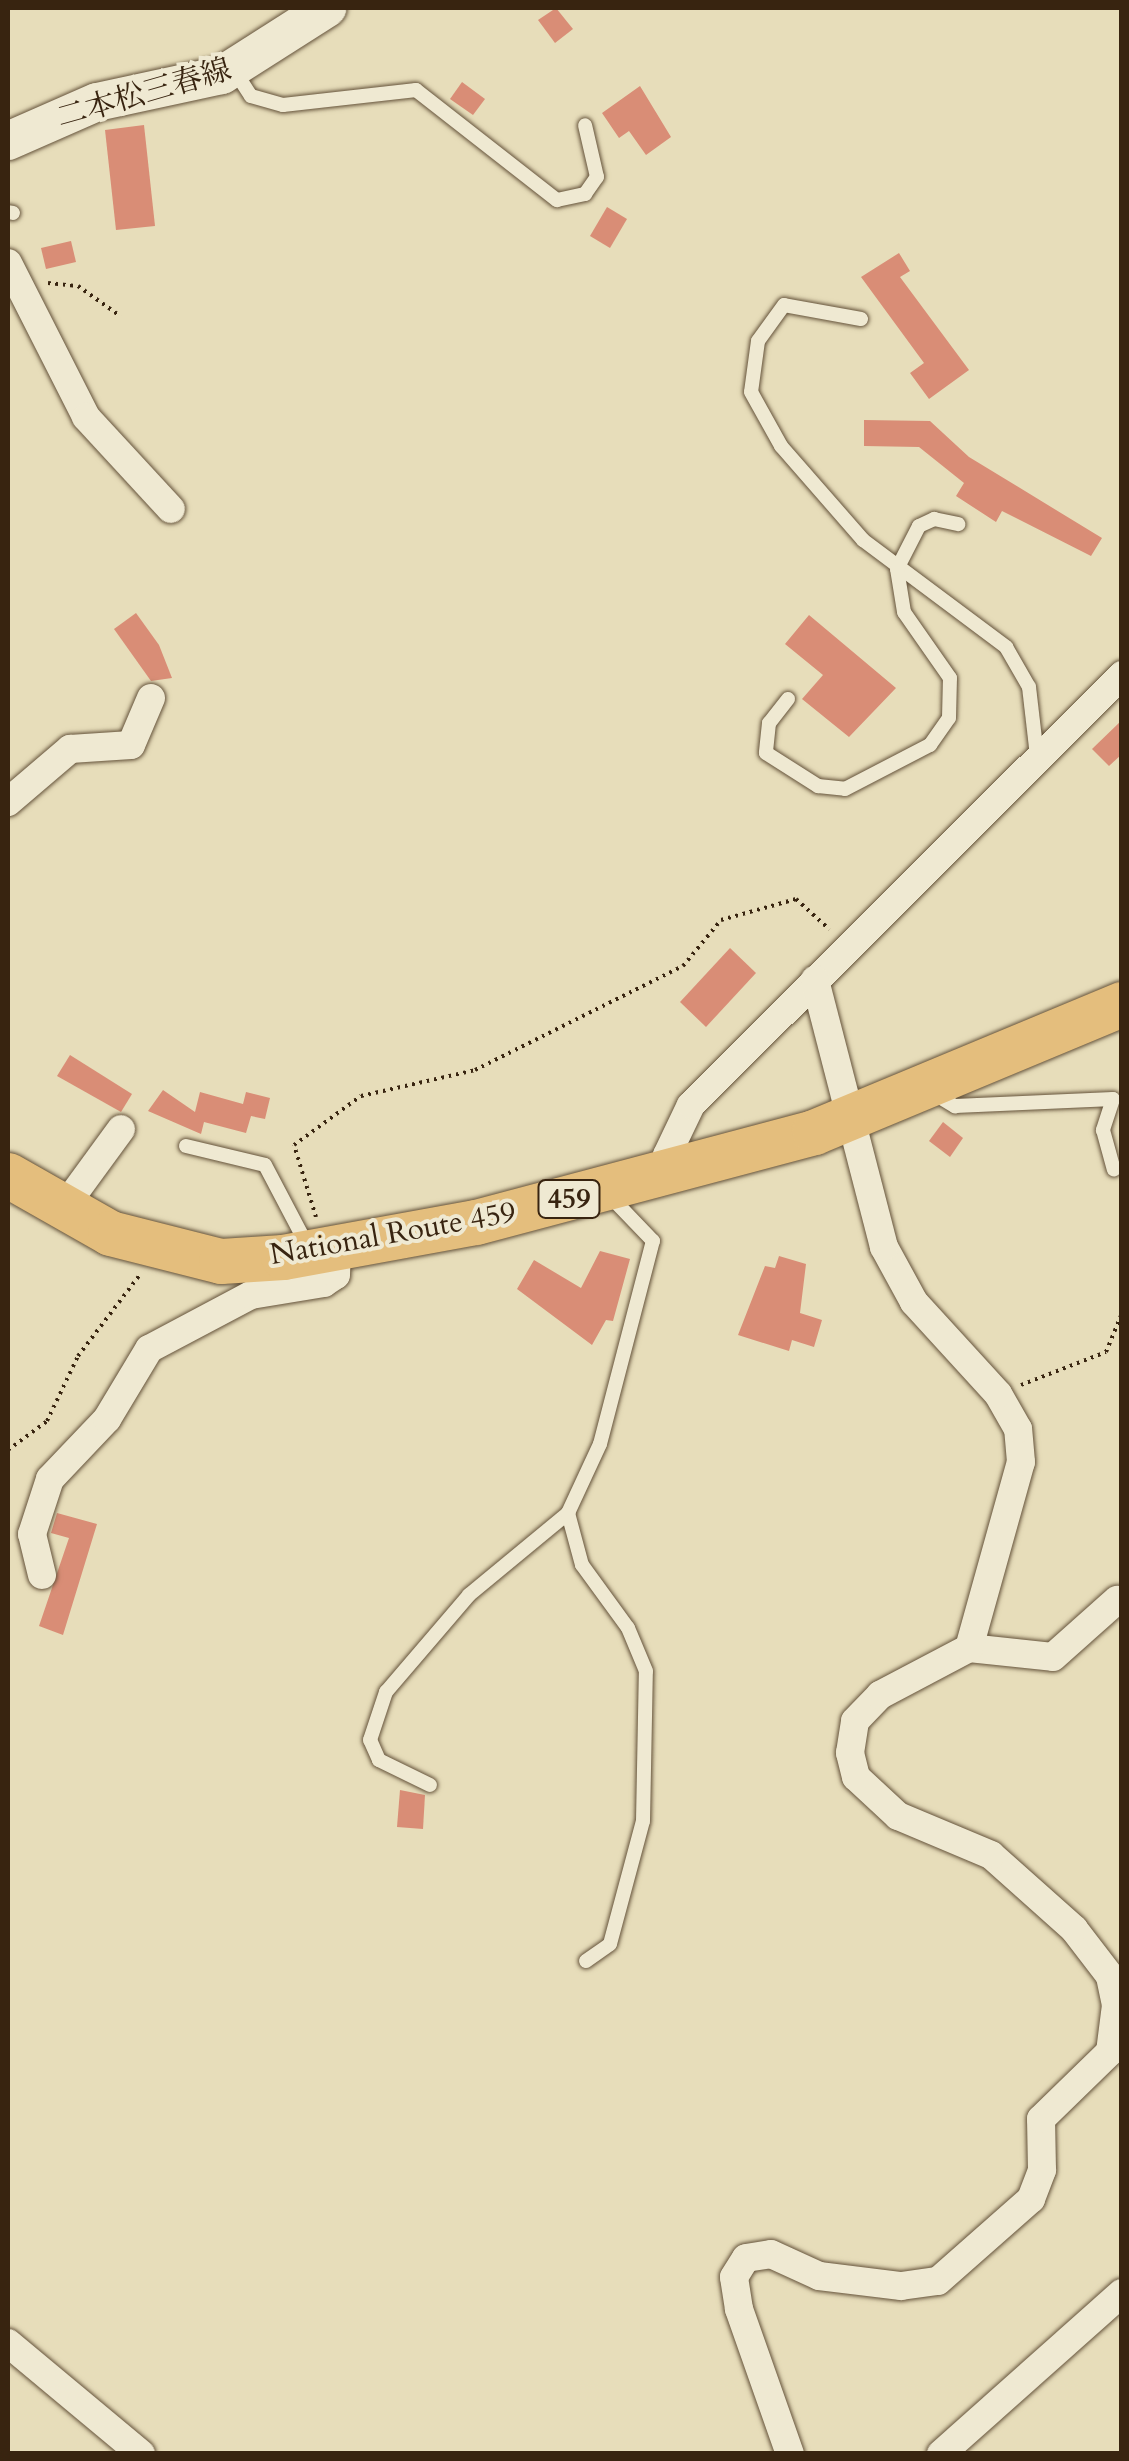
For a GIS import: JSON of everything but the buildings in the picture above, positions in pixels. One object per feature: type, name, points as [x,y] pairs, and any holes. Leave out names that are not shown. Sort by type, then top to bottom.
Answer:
[{"type":"highway","name":"National Route 459","points":[[8,1175],[62,1210],[160,1248],[221,1261],[325,1250],[603,1190],[853,1118],[928,1090],[1122,1004]]},
{"type":"main road","name":"二本松三春線","points":[[8,141],[97,102],[233,70],[327,8]]},
{"type":"street","points":[[11,269],[86,417],[170,509]]},
{"type":"street","points":[[668,1173],[667,1155],[691,1105],[1122,675]]},
{"type":"street","points":[[8,802],[70,749],[130,746],[151,698]]},
{"type":"street","points":[[816,980],[884,1247],[914,1302],[998,1394],[1018,1429],[1022,1462],[969,1648]]},
{"type":"street","points":[[62,1210],[122,1129]]},
{"type":"street","points":[[42,1575],[32,1534],[50,1479],[107,1418],[148,1349],[251,1296],[324,1283],[336,1274],[325,1250]]},
{"type":"street","points":[[790,2454],[739,2309],[734,2277],[746,2258],[771,2254],[820,2276],[938,2281],[1031,2199],[1042,2170],[1041,2119],[1110,2052],[1110,1976],[1074,1930],[991,1856],[898,1816],[856,1777],[850,1753],[855,1721],[880,1695],[969,1648],[1052,1657],[1116,1600]]},
{"type":"street","points":[[941,2454],[1122,2293]]},
{"type":"street","points":[[8,2343],[142,2454]]},
{"type":"lane","points":[[233,70],[251,96],[283,105],[416,90],[557,200],[585,194],[597,178],[585,125]]},
{"type":"lane","points":[[861,319],[784,305],[758,342],[751,392],[781,446],[898,569],[1006,647],[1023,670],[1037,757]]},
{"type":"lane","points":[[788,699],[769,722],[766,753],[818,786],[845,790],[930,745],[949,718],[950,678],[904,612],[898,569],[919,526],[934,519],[958,524]]},
{"type":"lane","points":[[928,1090],[955,1106],[1113,1099],[1103,1130],[1114,1170]]},
{"type":"lane","points":[[186,1146],[265,1165],[325,1250]]},
{"type":"lane","points":[[430,1784],[379,1760],[370,1740],[386,1692],[469,1595],[568,1513],[600,1444],[652,1241],[603,1190]]},
{"type":"lane","points":[[568,1513],[582,1565],[628,1628],[646,1671],[643,1821],[632,1885],[610,1944],[586,1961]]},
{"type":"path","points":[[11,269],[78,286],[120,316]]},
{"type":"path","points":[[325,1250],[294,1145],[361,1096],[474,1070],[683,966],[721,920],[770,903],[796,899],[848,947]]},
{"type":"path","points":[[8,1450],[47,1421],[78,1356],[160,1248]]},
{"type":"path","points":[[998,1394],[1106,1352],[1122,1313]]}]
